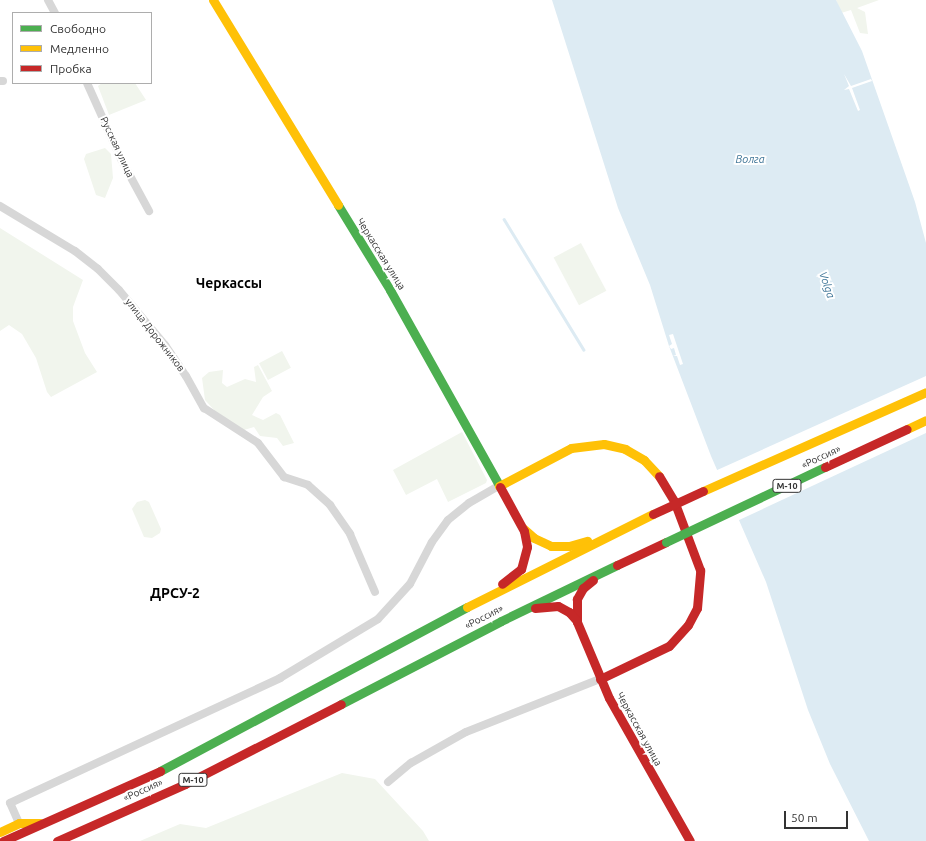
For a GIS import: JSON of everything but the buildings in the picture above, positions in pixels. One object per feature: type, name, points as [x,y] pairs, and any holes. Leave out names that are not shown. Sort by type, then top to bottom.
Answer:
[{"type":"main road","name":"Черкасская улица","points":[[213,0],[390,290],[521,525],[527,544],[524,563],[521,569],[487,596]]},
{"type":"main road","name":"«Россия»","points":[[3,841],[177,763],[487,596],[653,514],[926,392]]},
{"type":"main road","name":"«Россия»","points":[[57,841],[192,780],[501,621],[644,552],[926,420]]},
{"type":"main road","points":[[499,486],[571,448],[604,444],[625,449],[644,460],[661,478],[674,501],[700,570],[697,608],[685,628],[669,646],[600,679]]},
{"type":"main road","name":"Черкасская улица","points":[[521,525],[538,540],[560,547],[578,544],[633,524]]},
{"type":"main road","name":"Черкасская улица","points":[[644,552],[584,588],[576,602],[577,622],[600,679],[690,841]]},
{"type":"main road","name":"Черкасская улица","points":[[501,621],[548,605],[566,610],[577,622]]},
{"type":"main road","points":[[0,832],[19,823],[41,823]]},
{"type":"street","points":[[48,0],[54,12]]},
{"type":"street","name":"Русская улица","points":[[87,84],[122,161],[149,211]]},
{"type":"street","name":"улица Дорожников","points":[[0,206],[75,251],[98,269],[119,290],[165,345],[186,376],[204,408],[258,443],[284,477],[308,485],[330,505],[350,534],[375,592]]},
{"type":"street","points":[[19,823],[10,802],[280,678],[378,619],[410,584],[432,542],[448,520],[469,503],[499,486]]},
{"type":"street","points":[[388,782],[410,763],[466,732],[600,679]]},
{"type":"shaded area","points":[[836,0],[879,0],[857,8],[865,12],[868,34],[860,33],[851,10],[841,13]]},
{"type":"shaded area","points":[[101,84],[136,84],[146,100],[109,115],[98,86]]},
{"type":"shaded area","points":[[105,148],[111,154],[113,178],[105,198],[96,195],[84,159],[86,154]]},
{"type":"shaded area","points":[[0,228],[83,280],[73,307],[73,321],[85,353],[97,372],[51,397],[47,392],[36,358],[22,334],[9,325],[0,331]]},
{"type":"shaded area","points":[[581,243],[606,291],[579,305],[554,258]]},
{"type":"shaded area","points":[[282,351],[291,368],[268,380],[259,363]]},
{"type":"shaded area","points":[[258,365],[272,391],[263,397],[252,415],[263,420],[276,413],[280,415],[294,443],[283,446],[277,438],[260,436],[254,427],[244,430],[215,411],[205,400],[202,378],[209,372],[223,370],[222,383],[227,387],[245,379],[256,382],[254,367]]},
{"type":"shaded area","points":[[462,432],[487,480],[486,483],[448,502],[437,479],[406,495],[393,470]]},
{"type":"shaded area","points":[[145,500],[149,502],[161,529],[160,533],[152,538],[144,537],[132,509],[137,502]]},
{"type":"shaded area","points":[[342,773],[375,779],[423,831],[429,841],[140,841],[180,824],[206,828]]},
{"type":"water","name":"Волга","points":[[552,0],[836,0],[862,51],[915,202],[926,243],[926,841],[869,841],[830,764],[808,710],[766,582],[711,456],[669,346],[650,285],[618,208]]},
{"type":"pier","points":[[844,74],[851,86],[871,79],[872,81],[852,88],[860,110],[858,111],[849,89],[844,90],[849,86]]},
{"type":"pier","points":[[673,334],[683,364],[680,365],[677,356],[673,356],[676,355],[674,348],[671,349],[669,346],[672,344],[669,335]]},
{"type":"pier","points":[[926,376],[926,433],[737,521],[715,471]]},
{"type":"waterway","points":[[504,219],[584,350]]},
{"type":"traffic: fast","points":[[338,205],[390,290],[500,487]]},
{"type":"traffic: fast","points":[[666,542],[825,467]]},
{"type":"traffic: fast","points":[[341,704],[501,621],[617,565]]},
{"type":"traffic: fast","points":[[160,771],[467,607]]},
{"type":"traffic: slow","points":[[213,0],[338,205]]},
{"type":"traffic: slow","points":[[703,491],[926,392]]},
{"type":"traffic: slow","points":[[907,429],[926,420]]},
{"type":"traffic: slow","points":[[499,486],[571,448],[604,444],[625,449],[644,460],[659,476]]},
{"type":"traffic: slow","points":[[467,607],[653,514]]},
{"type":"traffic: slow","points":[[524,529],[534,538],[551,546],[569,546],[587,541]]},
{"type":"traffic: slow","points":[[0,832],[19,823],[40,823]]},
{"type":"traffic: jam","points":[[825,467],[907,429]]},
{"type":"traffic: jam","points":[[600,679],[669,646],[688,625],[697,608],[700,570],[674,501],[659,476]]},
{"type":"traffic: jam","points":[[500,487],[524,531],[527,547],[521,569],[502,584]]},
{"type":"traffic: jam","points":[[653,514],[703,491]]},
{"type":"traffic: jam","points":[[617,565],[666,542]]},
{"type":"traffic: jam","points":[[593,580],[583,588],[577,599],[577,622],[609,698],[690,841]]},
{"type":"traffic: jam","points":[[535,608],[558,606],[569,612],[577,621]]},
{"type":"traffic: jam","points":[[57,841],[185,784],[341,704]]},
{"type":"traffic: jam","points":[[3,841],[160,771]]},
{"type":"district","name":"Черкассы","points":[[229,283]]},
{"type":"district","name":"ДРСУ-2","points":[[175,593]]},
{"type":"water label","name":"Volga","points":[[827,285]]}]
